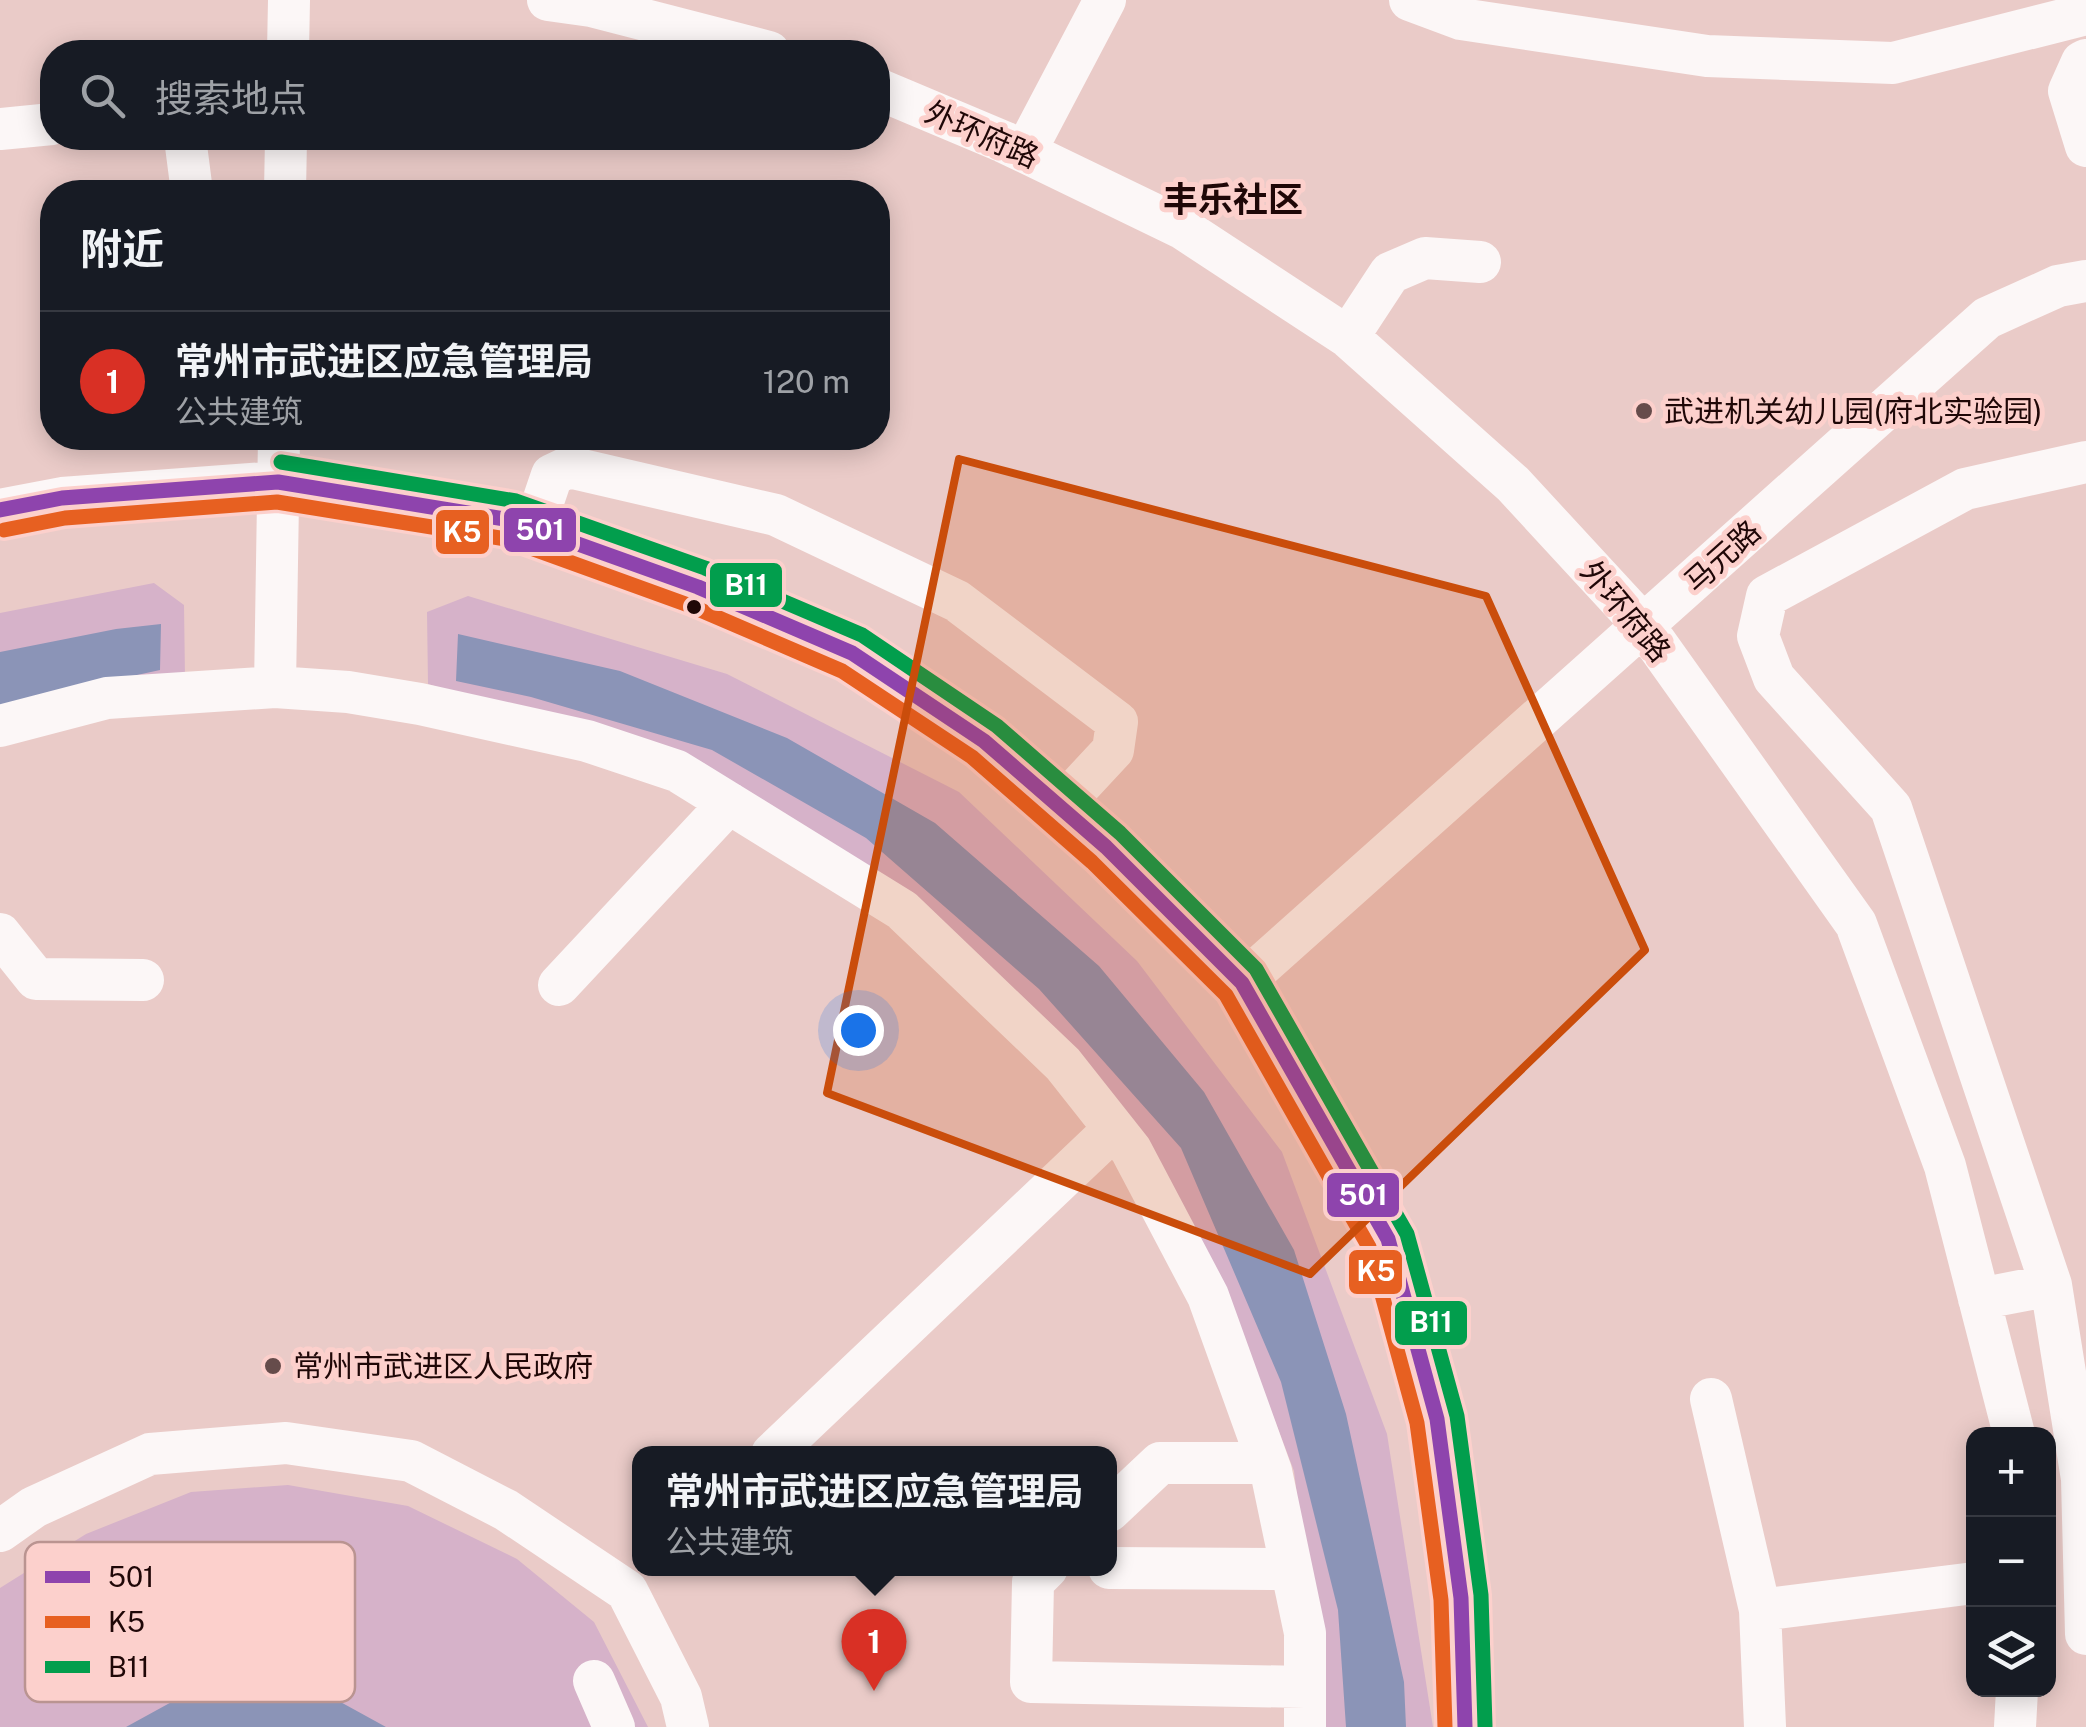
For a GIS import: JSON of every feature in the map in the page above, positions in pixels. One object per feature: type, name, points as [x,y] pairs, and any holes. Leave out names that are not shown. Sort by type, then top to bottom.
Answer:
[{"type":"street","points":[[285,40],[289,0]]},
{"type":"street","points":[[548,0],[591,6],[722,40]]},
{"type":"street","points":[[1025,152],[1105,0]]},
{"type":"street","points":[[1410,0],[1461,19],[1707,56],[1893,62],[2086,14]]},
{"type":"street","points":[[2086,60],[2069,91],[2086,146]]},
{"type":"street","name":"外环府路","points":[[890,94],[1025,152],[1182,228],[1348,337],[1513,484],[1644,626],[1856,924],[1944,1166],[2012,1427]]},
{"type":"street","points":[[0,129],[40,125]]},
{"type":"street","points":[[187,150],[190,180]]},
{"type":"street","points":[[285,180],[286,150]]},
{"type":"street","points":[[1348,337],[1390,274],[1424,258],[1480,262]]},
{"type":"street","name":"马元路","points":[[1242,983],[1987,318],[2058,286],[2086,281]]},
{"type":"street","points":[[275,688],[279,450]]},
{"type":"street","points":[[2086,462],[1965,489],[1767,596],[1758,636],[1774,678],[1891,808],[2051,1285],[2082,1479],[2086,1634]]},
{"type":"street","points":[[534,528],[552,475],[569,467],[776,515],[958,602],[1117,722],[1113,750],[1060,807]]},
{"type":"street","points":[[0,510],[62,498],[278,482],[512,520],[698,587],[852,653],[984,741],[1106,847],[1242,983],[1388,1239],[1437,1418],[1460,1598],[1465,1727]]},
{"type":"street","points":[[0,726],[108,698],[275,688],[348,692],[420,704],[587,741],[677,771],[902,910],[1062,1064],[1114,1129],[1130,1150],[1208,1296],[1268,1462],[1305,1632],[1305,1707],[1031,1682],[1033,1582],[1039,1576]]},
{"type":"street","points":[[560,986],[729,803]]},
{"type":"street","points":[[0,934],[36,979],[143,980]]},
{"type":"street","points":[[780,1446],[1114,1129]]},
{"type":"street","points":[[1979,1299],[2051,1285]]},
{"type":"street","points":[[1711,1400],[1760,1610],[1765,1727]]},
{"type":"street","points":[[0,1531],[34,1507],[150,1454],[286,1443],[411,1461],[639,1580],[688,1727]]},
{"type":"street","points":[[1117,1503],[1160,1463],[1268,1462]]},
{"type":"street","points":[[1117,1568],[1291,1569]]},
{"type":"street","points":[[1760,1610],[1966,1584]]},
{"type":"street","points":[[594,1681],[614,1727]]},
{"type":"street","points":[[2015,1727],[2017,1697]]},
{"type":"highlighted area","points":[[959,459],[1486,596],[1645,950],[1310,1274],[827,1093]]},
{"type":"shaded area","points":[[154,583],[184,605],[185,678],[0,715],[0,613]]},
{"type":"shaded area","points":[[468,596],[727,674],[959,792],[1137,961],[1282,1152],[1387,1434],[1433,1727],[1325,1727],[1294,1471],[1220,1276],[911,896],[674,758],[428,684],[427,612]]},
{"type":"shaded area","points":[[288,1485],[408,1506],[517,1559],[594,1622],[648,1727],[0,1727],[0,1588],[25,1572],[25,1702],[355,1702],[355,1542],[73,1542],[191,1492]]},
{"type":"water","points":[[161,624],[160,670],[0,705],[0,652]]},
{"type":"water","points":[[458,634],[620,671],[787,738],[935,823],[1099,966],[1204,1092],[1294,1250],[1346,1414],[1404,1682],[1406,1727],[1346,1727],[1338,1610],[1281,1382],[1181,1148],[1039,989],[866,838],[712,750],[531,697],[456,681]]},
{"type":"water","points":[[172,1702],[340,1702],[386,1727],[126,1727]]},
{"type":"transit line","name":"B11","points":[[281,462],[516,501],[705,568],[862,635],[997,726],[1120,833],[1256,969],[1407,1234],[1457,1416],[1481,1595],[1485,1726]]},
{"type":"transit line","name":"501","points":[[0,510],[62,498],[278,482],[511,520],[698,587],[852,653],[984,741],[1106,847],[1242,983],[1388,1239],[1437,1419],[1461,1598],[1465,1727]]},
{"type":"transit line","name":"K5","points":[[4,530],[65,518],[277,502],[506,539],[691,606],[842,671],[972,757],[1092,862],[1226,995],[1369,1247],[1417,1423],[1441,1600],[1445,1727]]},
{"type":"place","name":"武进机关幼儿园(府北实验园)","points":[[1644,411]]},
{"type":"place","name":"常州市武进区人民政府","points":[[273,1366]]},
{"type":"place","name":"常州市武进区应急管理局","points":[[874,1691]]},
{"type":"district","name":"丰乐社区","points":[[1233,199]]}]
